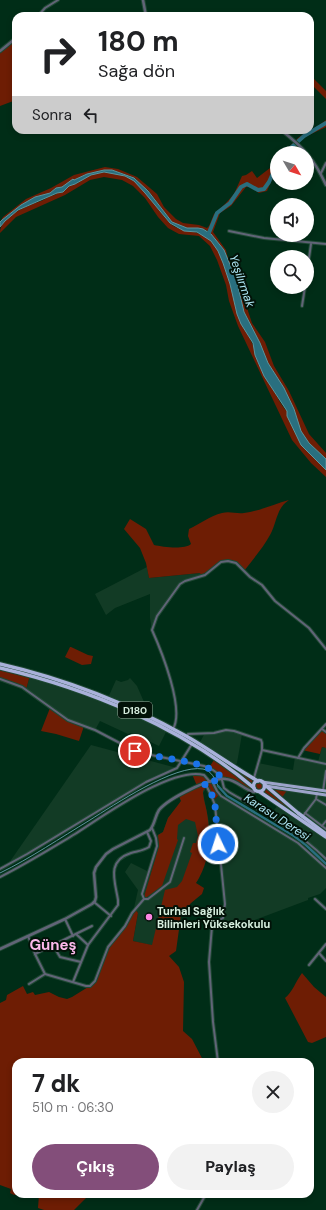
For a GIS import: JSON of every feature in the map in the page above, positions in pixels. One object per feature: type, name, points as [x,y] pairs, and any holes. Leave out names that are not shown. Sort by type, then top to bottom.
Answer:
[{"type":"highway","name":"D180","points":[[0,664],[75,685],[136,710],[173,729],[262,783],[326,834]]},
{"type":"highway","name":"D180","points":[[0,668],[54,682],[139,716],[192,744],[223,764],[255,790]]},
{"type":"highway","points":[[260,792],[264,790],[262,783],[255,783],[255,790],[326,837]]},
{"type":"main road","points":[[262,783],[325,791]]},
{"type":"main road","points":[[262,783],[326,795]]},
{"type":"street","points":[[42,12],[58,0]]},
{"type":"street","points":[[143,0],[145,12]]},
{"type":"street","points":[[0,51],[12,41]]},
{"type":"street","points":[[287,134],[310,156],[326,185]]},
{"type":"street","points":[[320,173],[326,163]]},
{"type":"street","points":[[229,231],[264,238],[311,244],[326,244]]},
{"type":"street","points":[[310,250],[311,244]]},
{"type":"street","points":[[302,306],[304,294]]},
{"type":"street","points":[[173,729],[176,714],[173,690],[167,668],[152,630],[157,616],[169,598],[183,582],[205,575],[224,561],[233,562],[262,585],[275,601],[304,624],[326,650]]},
{"type":"street","points":[[0,679],[21,687],[68,720],[95,730],[145,755],[209,768],[216,772],[224,788],[229,792],[297,834],[326,859]]},
{"type":"street","points":[[298,758],[304,748],[326,724]]},
{"type":"street","points":[[322,729],[326,732]]},
{"type":"street","points":[[186,737],[188,734],[214,733],[229,730],[261,740],[262,750],[254,778]]},
{"type":"street","points":[[0,869],[146,782],[175,770],[182,762],[192,744]]},
{"type":"street","points":[[262,750],[326,764]]},
{"type":"street","points":[[325,791],[326,771]]},
{"type":"street","points":[[0,877],[31,861],[138,795],[165,781],[183,775],[197,773],[204,775],[212,781],[215,789],[221,796],[298,843],[326,868]]},
{"type":"street","points":[[0,949],[87,908],[94,902],[96,897],[94,875],[96,867],[106,854],[147,832],[152,828],[161,808],[188,790],[204,783],[220,779],[231,780],[248,791],[254,792],[255,790]]},
{"type":"street","points":[[204,783],[212,795],[215,805],[225,904],[223,917],[214,923],[211,932],[209,955],[213,1022],[218,1058]]},
{"type":"street","points":[[317,793],[316,799],[304,815],[326,829]]},
{"type":"street","points":[[316,799],[326,805]]},
{"type":"street","points":[[322,826],[326,821]]},
{"type":"street","points":[[144,899],[142,894],[157,842],[152,828]]},
{"type":"street","points":[[73,982],[88,945],[111,916],[118,903],[114,874],[115,864],[126,855],[149,847],[151,841],[147,832]]},
{"type":"street","points":[[28,936],[45,974],[88,986],[93,984],[108,947],[125,926],[132,913],[144,899],[148,899],[170,882],[184,838]]},
{"type":"street","points":[[315,899],[326,907]]},
{"type":"street","points":[[94,902],[111,916]]},
{"type":"street","points":[[65,919],[73,936]]},
{"type":"street","points":[[35,954],[92,926]]},
{"type":"street","points":[[76,934],[88,945]]},
{"type":"street","points":[[309,965],[326,944]]},
{"type":"street","points":[[53,945],[60,957],[81,962]]},
{"type":"street","points":[[319,953],[326,961]]},
{"type":"street","points":[[29,984],[45,974]]},
{"type":"street","points":[[197,1210],[204,1198]]},
{"type":"shaded area","points":[[12,41],[12,102],[0,106],[0,51]]},
{"type":"shaded area","points":[[314,79],[326,91],[326,99],[314,87]]},
{"type":"shaded area","points":[[326,120],[326,127],[314,133],[314,128]]},
{"type":"shaded area","points":[[304,134],[311,134],[305,137],[295,146],[290,146]]},
{"type":"shaded area","points":[[105,167],[118,169],[137,177],[157,194],[164,207],[176,219],[183,223],[199,225],[207,228],[214,214],[234,194],[242,176],[252,171],[257,178],[270,168],[270,184],[267,191],[259,193],[250,187],[246,187],[231,206],[220,213],[213,232],[226,250],[241,285],[252,323],[265,342],[274,366],[289,391],[309,434],[326,453],[326,459],[309,443],[301,431],[294,409],[284,388],[268,363],[260,343],[244,312],[237,282],[224,250],[206,230],[187,228],[172,222],[148,190],[140,185],[136,179],[112,170],[104,170],[87,174],[74,179],[62,187],[56,188],[50,193],[38,196],[21,205],[0,222],[3,217],[26,199],[51,188],[74,175]]},
{"type":"shaded area","points":[[103,172],[126,176],[135,182],[145,192],[172,225],[198,233],[211,240],[220,255],[231,287],[238,316],[252,343],[264,374],[281,404],[287,411],[287,416],[301,445],[326,470],[326,477],[311,463],[292,440],[238,326],[229,301],[226,285],[210,246],[199,236],[179,234],[168,228],[158,217],[145,198],[133,186],[122,180],[104,177],[90,180],[65,195],[16,217],[0,233],[4,222],[15,212],[57,193],[63,192],[69,186],[78,183],[87,176]]},
{"type":"shaded area","points":[[289,500],[279,511],[267,540],[244,571],[236,563],[224,561],[201,576],[200,573],[149,578],[146,563],[140,548],[124,529],[130,519],[146,529],[154,545],[184,547],[191,544],[188,536],[189,529],[213,516],[225,512],[250,512]]},
{"type":"shaded area","points":[[147,567],[149,578],[200,573],[201,576],[182,583],[157,616],[152,630],[150,618],[150,594],[115,608],[106,615],[95,594]]},
{"type":"shaded area","points":[[70,647],[93,656],[91,664],[82,665],[65,657]]},
{"type":"shaded area","points":[[0,668],[30,675],[26,690],[0,679]]},
{"type":"shaded area","points":[[30,675],[105,701],[167,730],[159,746],[100,721],[95,730],[68,720],[26,690]]},
{"type":"shaded area","points":[[130,678],[137,686],[144,702],[141,713],[108,698],[116,680],[121,682]]},
{"type":"shaded area","points":[[50,708],[64,718],[84,726],[79,741],[41,731]]},
{"type":"shaded area","points":[[322,729],[326,732],[326,748],[322,747],[320,754],[302,750]]},
{"type":"shaded area","points":[[226,730],[242,734],[237,763],[234,767],[199,744],[205,733],[214,733]]},
{"type":"shaded area","points":[[91,745],[177,768],[146,782],[12,862],[11,860]]},
{"type":"shaded area","points":[[322,747],[326,748],[326,859],[309,843],[269,816],[279,804],[254,778],[258,763],[293,770],[295,757],[318,762]]},
{"type":"shaded area","points":[[215,758],[231,769],[233,766],[265,785],[288,789],[281,799],[292,808],[289,811],[260,792],[254,792],[235,782],[222,779],[221,776],[209,768]]},
{"type":"shaded area","points":[[192,774],[204,775],[210,782],[212,781],[220,794],[214,800],[206,787],[203,791],[203,797],[207,810],[209,840],[207,858],[201,875],[196,883],[204,888],[202,894],[191,903],[181,915],[176,951],[169,956],[179,967],[184,982],[183,1031],[192,1039],[202,1058],[12,1058],[12,1194],[10,1193],[11,1189],[0,1185],[0,1003],[6,1000],[7,995],[23,986],[27,994],[33,992],[35,995],[49,992],[67,999],[93,984],[107,949],[125,926],[135,909],[138,913],[133,941],[152,945],[165,890],[177,887],[182,881],[192,853],[190,852],[193,843],[196,843],[198,836],[195,822],[186,819],[178,825],[178,840],[162,886],[147,897],[144,897],[159,846],[158,835],[163,832],[168,818],[181,801],[179,796],[197,786]]},
{"type":"shaded area","points":[[207,787],[203,793],[209,823],[210,836],[208,853],[198,880],[190,890],[168,949],[133,941],[138,913],[134,908],[138,890],[125,872],[131,863],[149,872],[157,846],[156,836],[163,832],[168,818],[179,805],[181,801],[179,796]]},
{"type":"shaded area","points":[[220,794],[292,839],[326,868],[326,888],[320,894],[308,898],[308,900],[239,926],[222,919],[225,908],[214,800]]},
{"type":"shaded area","points":[[302,973],[314,987],[326,997],[326,1037],[312,1043],[308,1042],[285,998],[290,993]]},
{"type":"shaded area","points":[[39,1198],[86,1198],[74,1210],[44,1210],[38,1208]]},
{"type":"water","points":[[104,170],[112,170],[134,178],[148,191],[172,222],[187,228],[203,229],[211,234],[224,250],[237,282],[244,312],[260,343],[268,363],[284,388],[294,409],[301,431],[309,443],[326,459],[326,470],[301,445],[287,416],[287,411],[264,376],[255,355],[253,343],[241,324],[237,314],[230,284],[218,251],[211,241],[197,232],[184,231],[170,223],[134,181],[125,176],[104,172],[91,175],[69,186],[63,192],[57,193],[18,210],[0,227],[0,222],[2,220],[21,205],[35,197],[50,193],[73,179],[74,180],[87,174]]},
{"type":"waterway","points":[[314,130],[326,123]]},
{"type":"waterway","points":[[293,146],[307,134]]},
{"type":"waterway","points":[[208,235],[217,213],[230,203],[241,187],[247,184],[258,190],[264,189],[270,180]]},
{"type":"waterway","points":[[0,873],[129,796],[161,779],[191,769],[203,769],[211,773],[218,786]]},
{"type":"waterway","name":"Karasu Deresi","points":[[218,786],[227,796],[294,836],[326,864]]},
{"type":"place","name":"Turhal Sağlık Bilimleri Yüksekokulu","points":[[149,917]]},
{"type":"district","name":"Güneş","points":[[53,945]]},
{"type":"route","points":[[135,751],[145,755],[204,766],[221,776],[222,779],[204,783],[214,800],[218,844]]},
{"type":"water label","name":"Yeşilırmak","points":[[242,281]]}]
